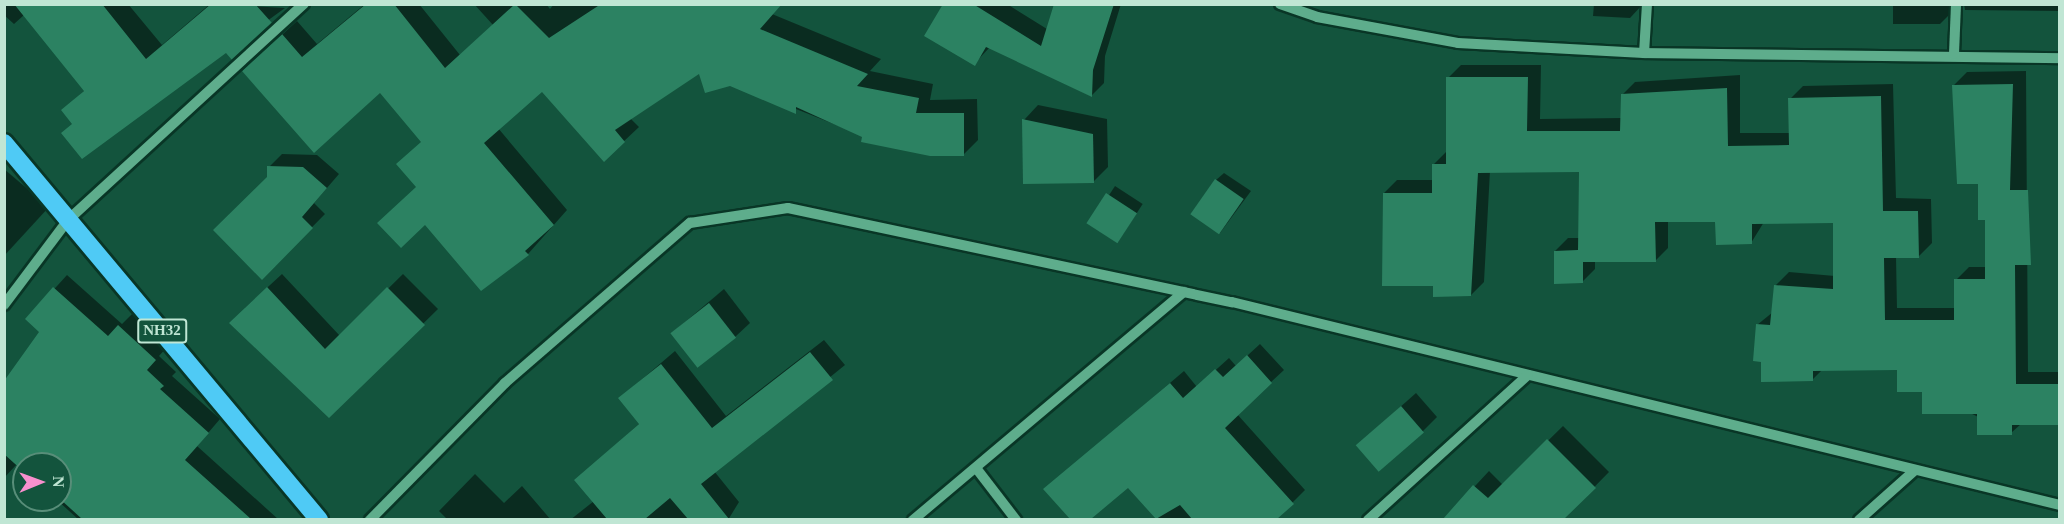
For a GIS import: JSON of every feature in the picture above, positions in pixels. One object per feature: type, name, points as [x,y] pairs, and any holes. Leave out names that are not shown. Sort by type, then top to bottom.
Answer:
[{"type":"highway","name":"NH32","points":[[4,143],[319,519]]},
{"type":"street","points":[[4,305],[68,220],[304,4]]},
{"type":"street","points":[[1280,4],[1317,17],[1458,43],[1644,53],[1954,54],[2060,58]]},
{"type":"street","points":[[1317,17],[1318,4]]},
{"type":"street","points":[[1644,53],[1647,4]]},
{"type":"street","points":[[1954,54],[1956,4]]},
{"type":"street","points":[[370,519],[505,383],[690,223],[788,208],[1184,292],[2060,505]]},
{"type":"street","points":[[913,519],[1184,292]]},
{"type":"street","points":[[1368,519],[1528,375]]},
{"type":"street","points":[[976,468],[1016,519]]},
{"type":"street","points":[[1859,519],[1914,471]]},
{"type":"building","points":[[14,4],[102,4],[146,59],[211,4],[255,4],[272,23],[232,60],[226,53],[82,159],[61,133],[72,124],[61,110],[84,91]]},
{"type":"building","points":[[366,4],[394,4],[445,68],[515,4],[549,38],[601,4],[782,4],[760,29],[868,74],[857,86],[919,98],[916,113],[964,113],[964,156],[930,156],[861,142],[862,137],[796,107],[796,114],[730,86],[705,93],[699,74],[615,130],[625,142],[604,162],[542,92],[484,143],[554,225],[525,251],[529,255],[481,291],[425,225],[401,248],[377,223],[416,187],[396,164],[421,142],[380,93],[314,153],[242,71],[282,34],[302,57]]},
{"type":"building","points":[[943,4],[973,4],[1041,46],[1054,4],[1114,4],[1093,70],[1092,97],[986,47],[975,66],[924,36]]},
{"type":"building","points":[[1446,77],[1528,77],[1527,131],[1620,131],[1621,94],[1727,88],[1728,146],[1789,145],[1788,98],[1881,96],[1883,211],[1918,211],[1919,258],[1884,258],[1885,320],[1954,320],[1954,279],[1985,279],[1985,220],[1978,220],[1978,184],[1957,184],[1952,85],[2013,84],[2010,190],[2028,190],[2031,265],[2015,265],[2016,384],[2060,384],[2060,425],[2012,425],[2012,435],[1977,435],[1977,414],[1922,414],[1922,392],[1897,392],[1897,370],[1813,371],[1813,381],[1761,382],[1761,362],[1753,361],[1756,324],[1770,325],[1774,285],[1833,289],[1833,223],[1752,224],[1752,244],[1716,245],[1715,222],[1655,222],[1656,262],[1583,262],[1583,283],[1554,284],[1554,251],[1578,250],[1579,172],[1478,173],[1471,296],[1433,297],[1433,286],[1382,286],[1383,193],[1432,193],[1432,164],[1446,164]]},
{"type":"building","points":[[1022,119],[1093,134],[1094,183],[1023,184]]},
{"type":"building","points":[[267,166],[303,167],[327,188],[302,217],[313,228],[262,280],[213,230],[267,177]]},
{"type":"building","points":[[1215,179],[1244,199],[1219,234],[1190,214]]},
{"type":"building","points":[[1106,193],[1137,213],[1117,243],[1086,223]]},
{"type":"building","points":[[53,287],[108,336],[118,325],[156,360],[147,370],[164,386],[160,389],[209,433],[185,460],[251,519],[82,519],[72,510],[72,452],[12,452],[12,461],[4,454],[4,381],[39,332],[25,319]]},
{"type":"building","points":[[267,287],[325,349],[387,287],[425,325],[329,418],[229,323]]},
{"type":"building","points":[[709,303],[736,338],[697,368],[670,333]]},
{"type":"building","points":[[810,352],[833,380],[701,484],[729,519],[688,519],[670,498],[645,519],[607,519],[574,480],[639,424],[618,398],[661,364],[712,428]]},
{"type":"building","points":[[1247,355],[1272,383],[1225,428],[1294,504],[1277,519],[1192,519],[1180,505],[1156,519],[1128,488],[1091,519],[1070,519],[1043,489],[1170,383],[1183,398],[1215,369],[1223,377]]},
{"type":"building","points":[[1401,406],[1424,432],[1379,472],[1356,445]]},
{"type":"building","points":[[1547,439],[1596,488],[1564,519],[1443,519],[1473,485],[1488,498]]}]
